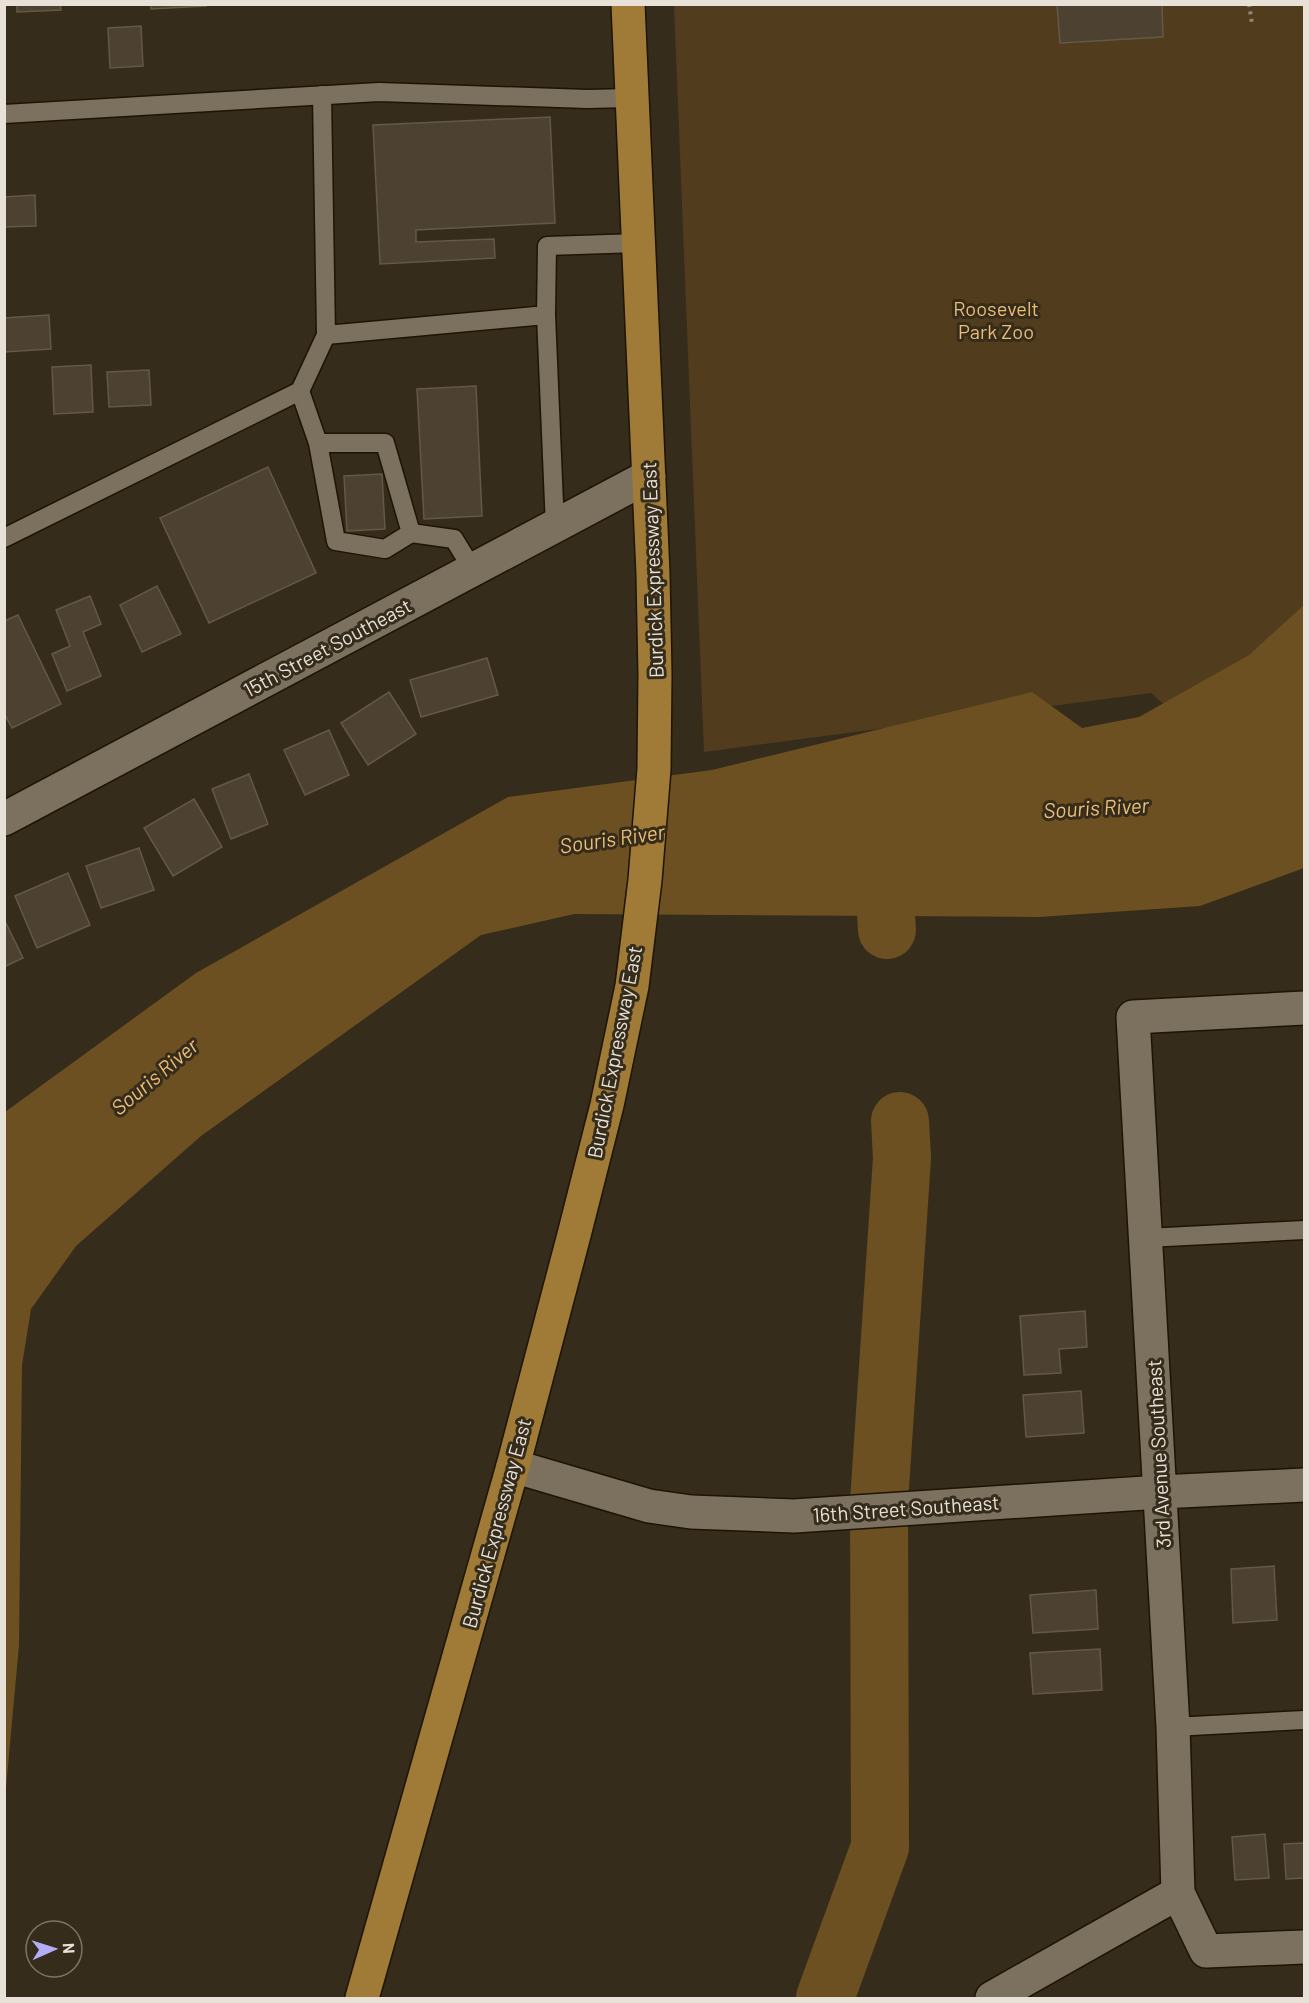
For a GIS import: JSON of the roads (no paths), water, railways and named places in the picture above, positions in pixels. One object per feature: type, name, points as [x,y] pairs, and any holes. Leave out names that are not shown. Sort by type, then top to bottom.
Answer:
[{"type":"main road","name":"Burdick Expressway East","points":[[362,1998],[513,1466],[607,1105],[632,986],[645,880],[654,769],[655,675],[649,476],[628,4]]},
{"type":"street","name":"15th Street Southeast","points":[[4,819],[649,476]]},
{"type":"street","name":"3rd Avenue Southeast","points":[[1178,1893],[1173,1727],[1133,1017],[1305,1008]]},
{"type":"street","name":"16th Street Southeast","points":[[513,1466],[649,1506],[691,1512],[794,1516],[1305,1485]]},
{"type":"street","points":[[992,1998],[1178,1893],[1206,1951],[1305,1947]]},
{"type":"lane","points":[[4,114],[379,92],[587,99],[632,98]]},
{"type":"lane","points":[[4,538],[300,391],[326,335],[322,95]]},
{"type":"lane","points":[[555,527],[546,315],[547,246],[638,243]]},
{"type":"lane","points":[[326,335],[546,315]]},
{"type":"lane","points":[[300,391],[318,443],[336,541],[385,549],[411,533],[454,539],[473,570]]},
{"type":"lane","points":[[318,443],[385,443],[411,533]]},
{"type":"lane","points":[[1146,1238],[1305,1230]]},
{"type":"lane","points":[[1173,1727],[1305,1720]]},
{"type":"water","name":"Souris River","points":[[1304,605],[1304,868],[1200,906],[1039,917],[574,914],[481,935],[201,1136],[76,1246],[31,1309],[22,1365],[19,1645],[5,1799],[5,1112],[196,973],[508,797],[712,770],[1032,692],[1082,728],[1139,717],[1249,655]]},
{"type":"waterway","points":[[881,836],[887,930]]},
{"type":"waterway","points":[[825,1998],[880,1847],[879,1502],[902,1158],[900,1121]]},
{"type":"park label","name":"Roosevelt Park Zoo","points":[[996,320]]}]
